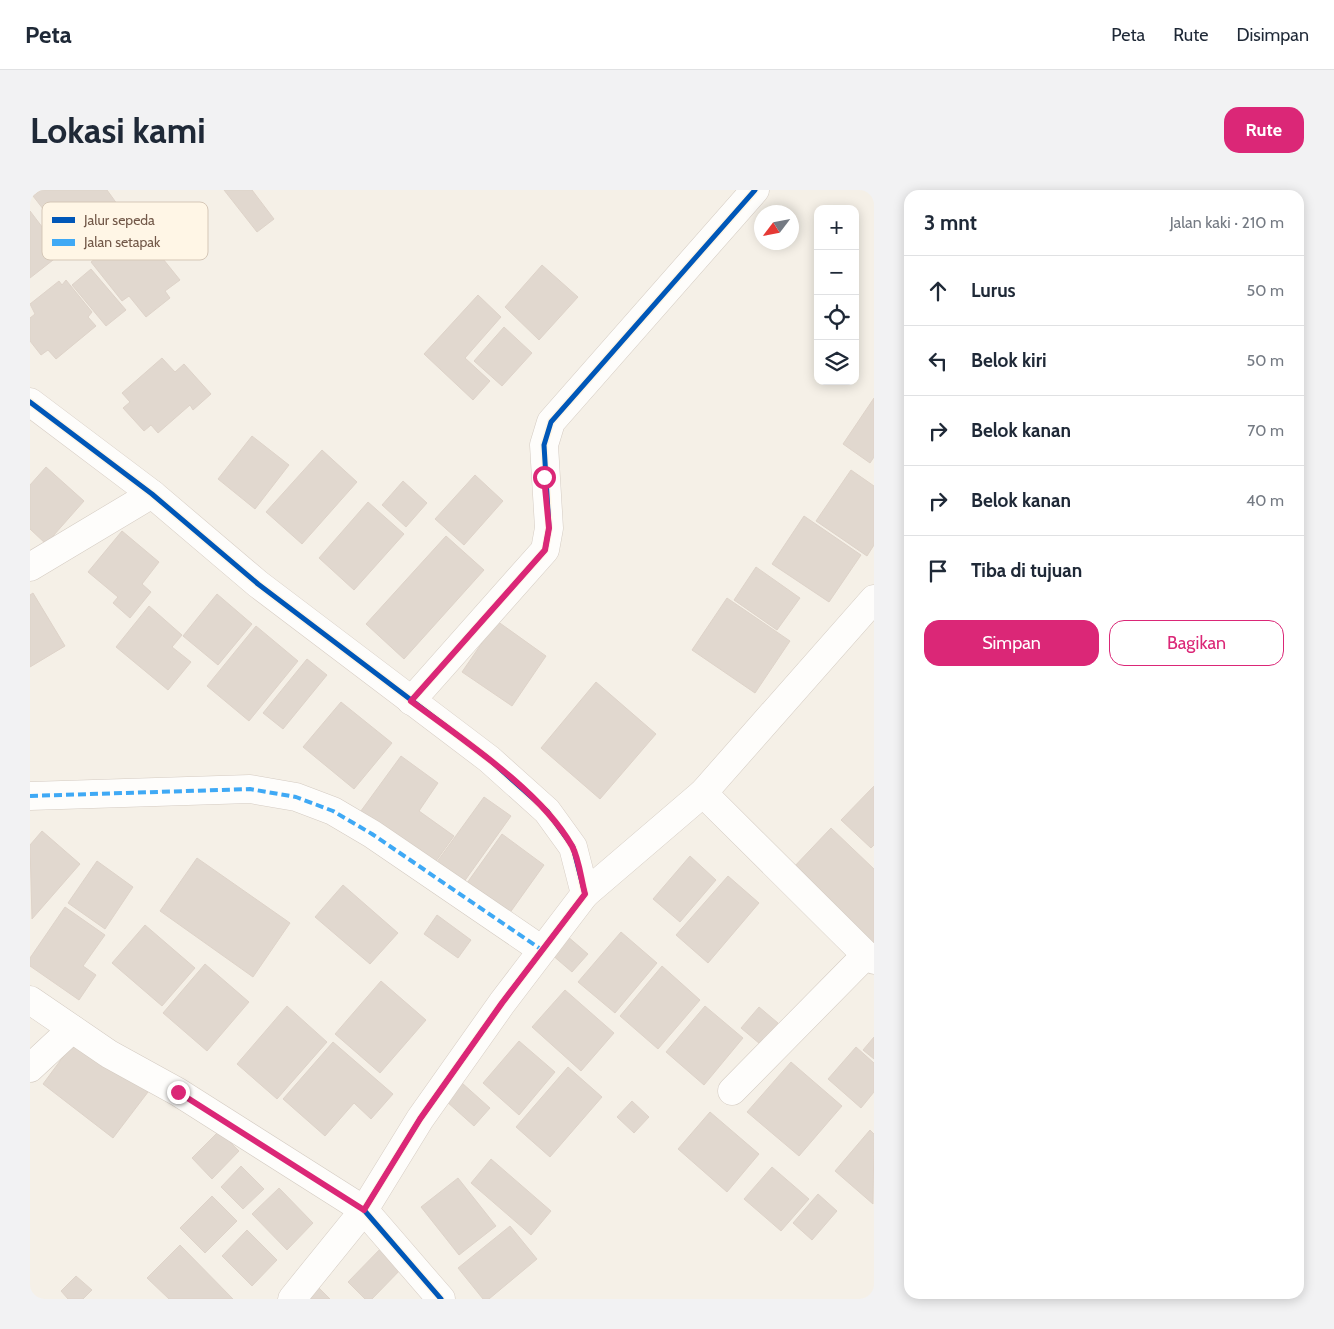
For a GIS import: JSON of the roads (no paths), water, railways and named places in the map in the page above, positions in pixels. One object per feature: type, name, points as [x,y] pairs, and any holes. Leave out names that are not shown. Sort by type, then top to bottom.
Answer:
[{"type":"street","points":[[411,701],[545,550],[549,528],[544,445],[551,422],[756,190]]},
{"type":"street","points":[[30,402],[152,494],[258,584],[488,759],[547,811],[573,847],[585,894]]},
{"type":"street","points":[[30,567],[152,494]]},
{"type":"street","points":[[292,1299],[364,1210],[420,1119],[542,950],[585,894],[703,793],[874,599]]},
{"type":"street","points":[[30,796],[250,789],[296,797],[333,811],[372,834],[542,950]]},
{"type":"street","points":[[703,793],[870,957],[732,1091]]},
{"type":"street","points":[[30,1000],[109,1054],[178,1092],[364,1210],[441,1299]]},
{"type":"street","points":[[30,1068],[72,1029]]}]
